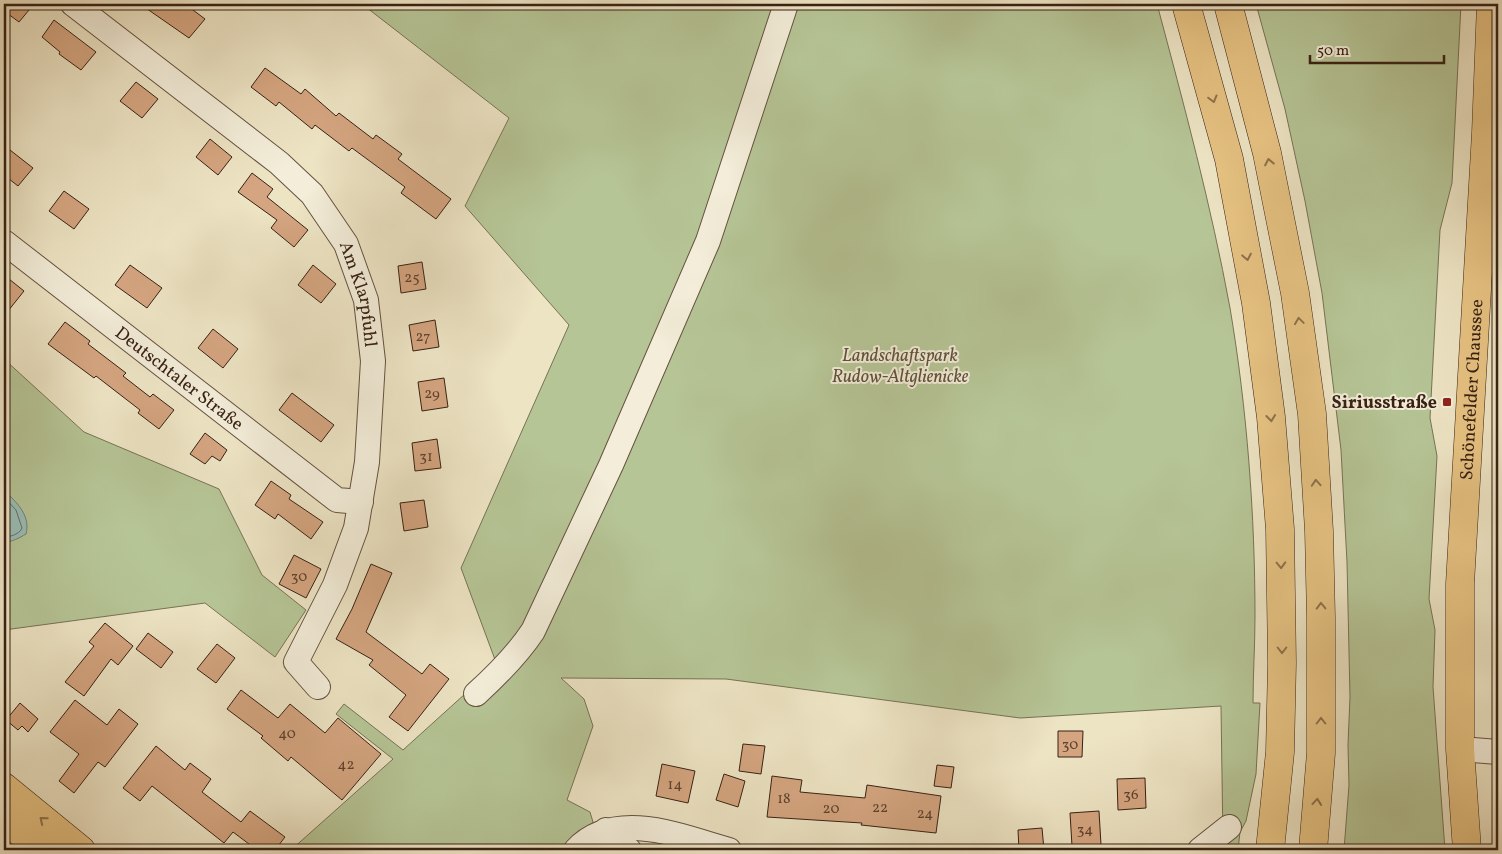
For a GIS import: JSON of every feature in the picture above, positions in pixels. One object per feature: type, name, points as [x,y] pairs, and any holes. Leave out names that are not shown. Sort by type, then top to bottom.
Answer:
[{"type":"main road","points":[[1186,4],[1229,159],[1256,304],[1272,417],[1280,529],[1282,663],[1280,752],[1270,850]]},
{"type":"main road","points":[[1228,4],[1268,153],[1295,293],[1312,414],[1319,531],[1321,689],[1321,753],[1313,850]]},
{"type":"main road","name":"Schönefelder Chaussee","points":[[1467,850],[1460,749],[1460,584],[1492,134],[1491,4]]},
{"type":"main road","points":[[4,787],[81,850]]},
{"type":"main road","points":[[4,819],[42,850]]},
{"type":"street","name":"Am Klarpfuhl","points":[[73,4],[279,163],[312,194],[346,244],[366,300],[373,361],[367,462],[356,528],[335,585],[296,662],[318,687]]},
{"type":"street","points":[[476,694],[522,647],[533,631],[611,466],[708,241],[786,4]]},
{"type":"street","name":"Deutschtaler Straße","points":[[4,242],[337,500],[361,502]]},
{"type":"street","points":[[1460,749],[1498,752]]},
{"type":"street","points":[[1200,850],[1229,827]]},
{"type":"street","points":[[576,850],[581,844],[606,830],[630,828],[658,830],[729,850]]},
{"type":"street","points":[[606,830],[629,850]]},
{"type":"green space","name":"Landschaftspark Rudow-Altglienicke","points":[[362,4],[1157,4],[1223,270],[1236,346],[1249,462],[1255,578],[1253,703],[1260,703],[1256,774],[1246,821],[1240,832],[1238,850],[1213,850],[1223,844],[1221,706],[1020,718],[726,679],[561,678],[584,699],[593,726],[567,800],[590,812],[593,822],[589,831],[568,850],[291,850],[393,759],[336,714],[344,704],[403,750],[497,665],[461,568],[569,325],[465,206],[509,118]]},
{"type":"green space","points":[[1256,4],[1461,4],[1452,183],[1440,230],[1430,418],[1437,456],[1429,599],[1435,630],[1433,687],[1445,850],[1344,850],[1349,785],[1350,697],[1347,562],[1341,450],[1322,293],[1305,201],[1285,109]]},
{"type":"green space","points":[[4,359],[84,432],[219,489],[262,575],[306,610],[275,657],[205,603],[4,630]]},
{"type":"green space","points":[[1498,774],[1498,850],[1494,850],[1494,778]]},
{"type":"water","points":[[4,490],[21,509],[27,527],[26,534],[13,541],[4,542]]},
{"type":"building","points":[[4,4],[34,4],[19,22],[4,11]]},
{"type":"building","points":[[140,4],[185,4],[205,19],[189,38]]},
{"type":"building","points":[[54,20],[96,52],[81,70],[59,54],[60,52],[42,37]]},
{"type":"building","points":[[265,68],[301,94],[305,89],[336,116],[339,113],[373,139],[376,135],[402,154],[398,159],[451,199],[436,219],[401,193],[405,187],[352,148],[349,151],[315,125],[312,129],[279,102],[276,106],[251,87]]},
{"type":"building","points":[[136,82],[158,99],[142,118],[120,101]]},
{"type":"building","points":[[210,139],[232,157],[218,175],[196,157]]},
{"type":"building","points":[[10,150],[33,168],[18,186],[4,175],[4,158]]},
{"type":"building","points":[[252,173],[273,189],[267,197],[308,230],[294,247],[271,228],[277,220],[238,192]]},
{"type":"building","points":[[64,191],[89,209],[74,229],[49,211]]},
{"type":"building","points":[[422,262],[426,289],[401,293],[398,266]]},
{"type":"building","points":[[130,265],[162,288],[147,308],[115,285]]},
{"type":"building","points":[[313,265],[336,284],[321,303],[298,285]]},
{"type":"building","points":[[4,275],[24,291],[4,316]]},
{"type":"building","points":[[435,320],[439,347],[413,351],[409,325]]},
{"type":"building","points":[[65,322],[90,341],[88,344],[126,373],[123,376],[150,397],[153,394],[174,410],[159,429],[138,413],[140,410],[96,376],[94,378],[48,344]]},
{"type":"building","points":[[213,329],[238,349],[223,368],[198,348]]},
{"type":"building","points":[[444,378],[448,407],[422,411],[418,382]]},
{"type":"building","points":[[292,393],[334,425],[321,442],[279,410]]},
{"type":"building","points":[[205,433],[227,450],[220,461],[212,456],[205,464],[190,454]]},
{"type":"building","points":[[437,439],[441,468],[415,471],[412,443]]},
{"type":"building","points":[[271,481],[291,495],[289,499],[323,522],[311,539],[278,514],[275,519],[255,505]]},
{"type":"building","points":[[424,500],[428,527],[404,531],[400,503]]},
{"type":"building","points":[[294,555],[321,569],[306,598],[279,584]]},
{"type":"building","points":[[371,564],[392,573],[366,632],[422,674],[430,664],[449,679],[408,731],[389,717],[406,695],[369,665],[373,660],[336,639],[352,609]]},
{"type":"building","points":[[105,623],[133,646],[118,665],[111,659],[84,696],[65,682],[94,646],[89,642]]},
{"type":"building","points":[[148,633],[173,652],[161,668],[136,649]]},
{"type":"building","points":[[217,644],[235,658],[216,683],[197,669]]},
{"type":"building","points":[[241,690],[278,718],[290,704],[325,733],[338,718],[381,754],[342,800],[291,757],[288,761],[261,738],[263,736],[227,709]]},
{"type":"building","points":[[75,700],[107,725],[119,709],[138,724],[105,767],[98,762],[74,793],[59,781],[79,754],[50,732]]},
{"type":"building","points":[[20,703],[38,719],[28,732],[22,726],[18,730],[6,720]]},
{"type":"building","points":[[1058,731],[1083,731],[1082,757],[1058,757]]},
{"type":"building","points":[[743,744],[765,746],[761,774],[739,771]]},
{"type":"building","points":[[156,746],[185,770],[190,763],[211,779],[202,792],[241,822],[250,811],[285,837],[275,850],[257,850],[233,832],[224,843],[152,786],[140,801],[123,788]]},
{"type":"building","points":[[662,764],[695,771],[688,803],[656,796]]},
{"type":"building","points":[[937,765],[954,767],[951,788],[934,786]]},
{"type":"building","points":[[724,774],[745,781],[738,807],[716,800]]},
{"type":"building","points":[[772,776],[802,780],[800,792],[865,798],[867,785],[941,796],[936,833],[861,825],[862,823],[767,817]]},
{"type":"building","points":[[1145,778],[1146,808],[1118,810],[1117,779]]},
{"type":"building","points":[[1099,811],[1101,845],[1072,846],[1070,813]]},
{"type":"building","points":[[1042,828],[1044,850],[1019,850],[1018,830]]},
{"type":"place","name":"Siriusstraße","points":[[1447,402]]}]
